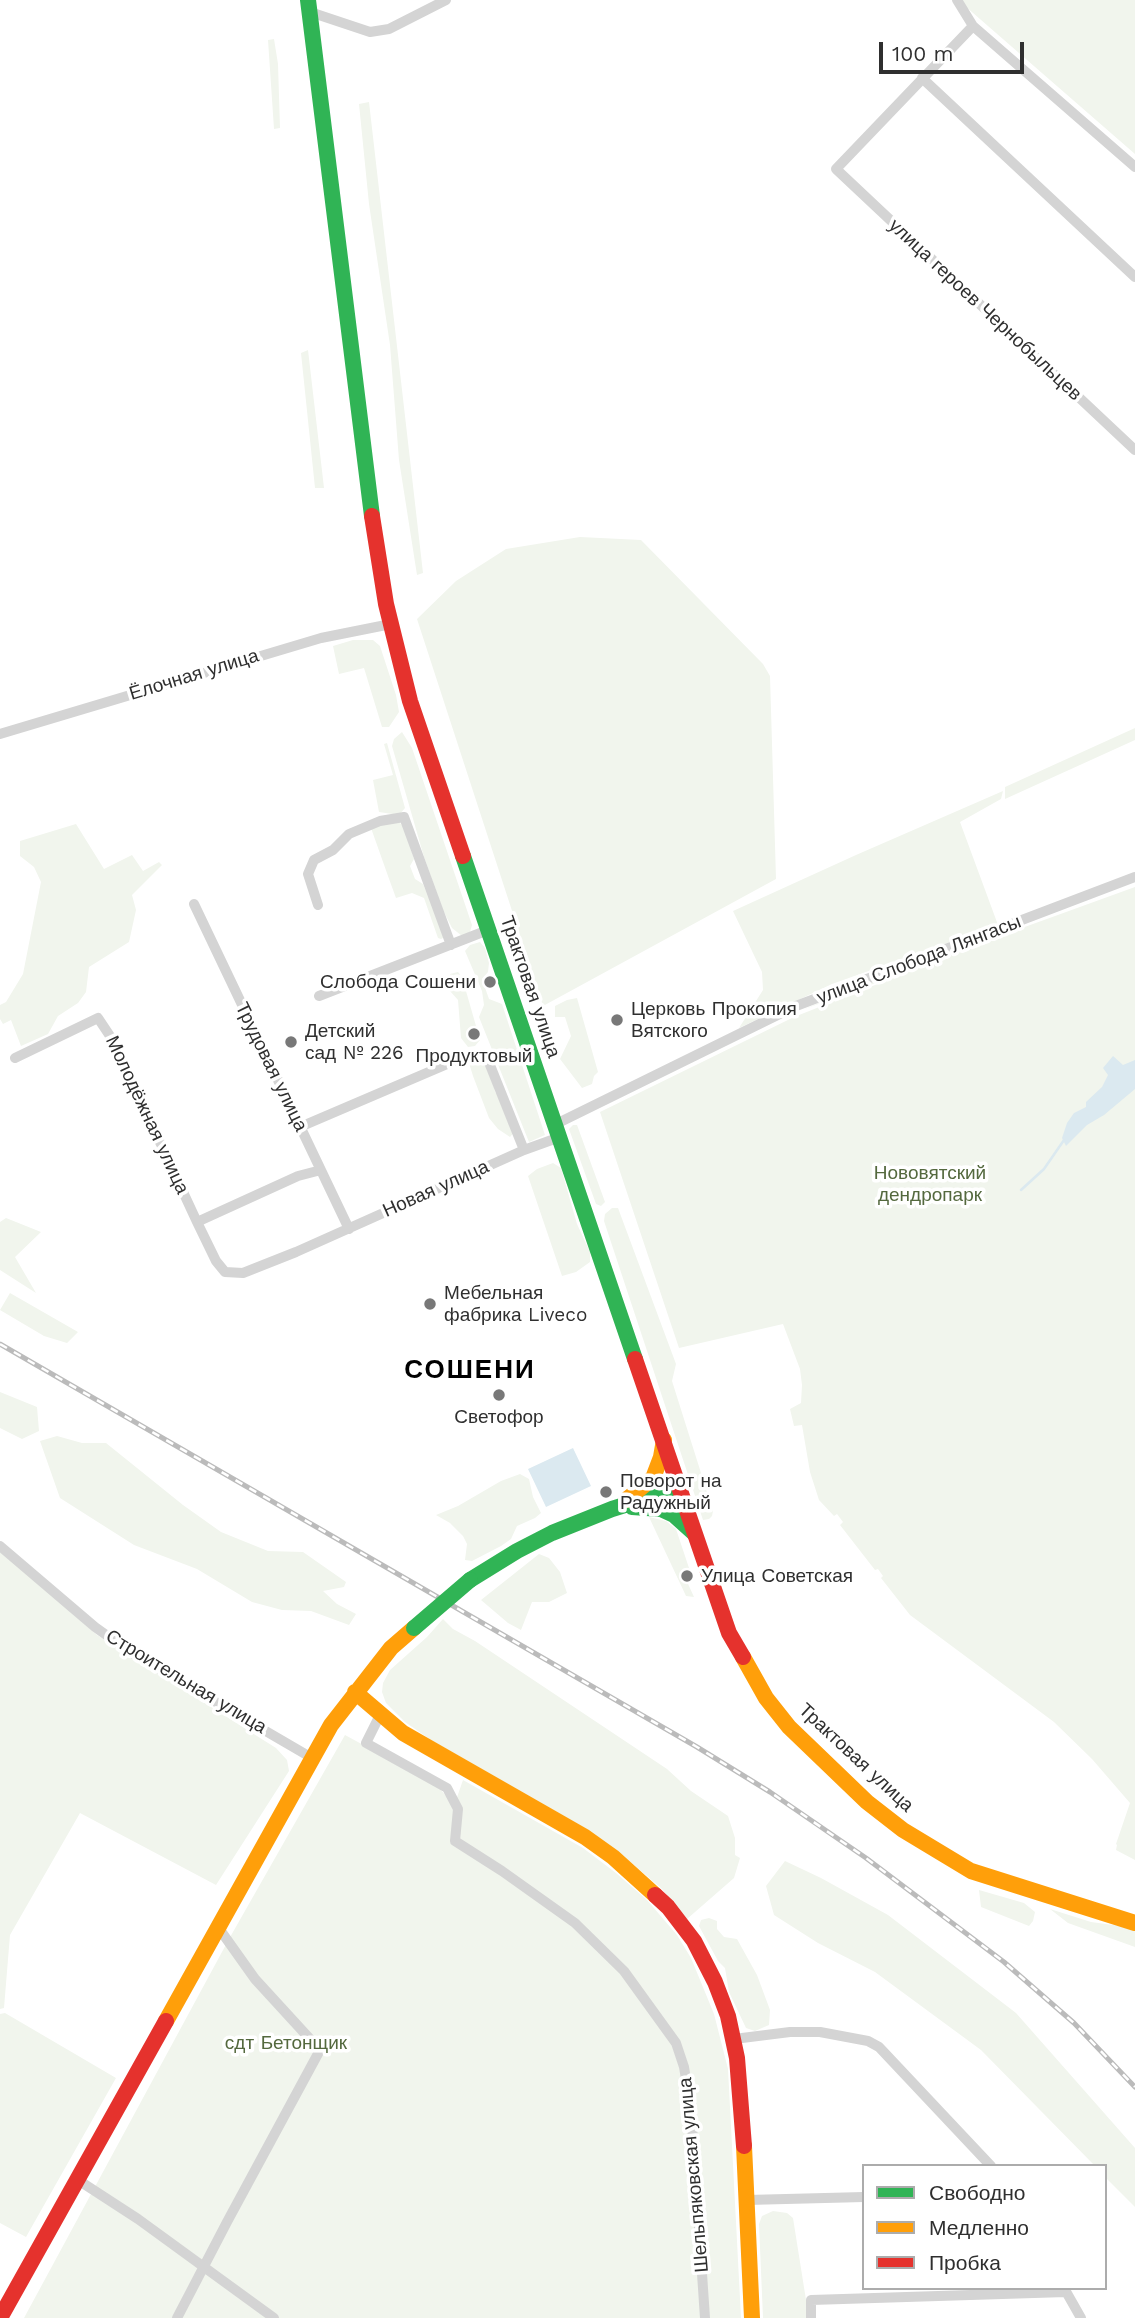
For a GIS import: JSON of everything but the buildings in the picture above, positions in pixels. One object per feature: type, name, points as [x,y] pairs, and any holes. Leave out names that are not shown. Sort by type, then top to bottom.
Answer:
[{"type":"main road","name":"Трактовая улица","points":[[309,6],[376,544],[391,624],[410,701],[729,1633],[766,1698],[789,1727],[867,1802],[903,1830],[971,1871],[1135,1923]]},
{"type":"main road","points":[[612,1509],[653,1478],[664,1440]]},
{"type":"main road","points":[[0,2318],[312,1758],[355,1692],[391,1648],[470,1580],[509,1555],[552,1533],[612,1509],[679,1488]]},
{"type":"main road","points":[[612,1509],[661,1509],[674,1514],[694,1533]]},
{"type":"main road","points":[[355,1692],[380,1715],[422,1744],[585,1837],[641,1880],[668,1907],[694,1941],[715,1982],[728,2016],[741,2080],[752,2318]]},
{"type":"street","points":[[309,6],[370,32],[389,29],[446,0]]},
{"type":"street","points":[[957,0],[973,26],[1135,167]]},
{"type":"street","points":[[973,26],[922,78],[1135,277]]},
{"type":"street","name":"улица героев Чернобыльцев","points":[[922,78],[836,169],[1135,450]]},
{"type":"street","name":"Ёлочная улица","points":[[0,734],[321,638],[391,624]]},
{"type":"street","points":[[318,905],[308,874],[314,860],[333,850],[349,834],[380,821],[404,817],[451,945]]},
{"type":"street","name":"улица Слобода Лянгасы","points":[[524,1150],[796,1006],[1135,877]]},
{"type":"street","name":"Трудовая улица","points":[[194,904],[349,1229]]},
{"type":"street","points":[[319,996],[488,930]]},
{"type":"street","name":"Молодёжная улица","points":[[15,1058],[98,1018],[113,1039],[197,1222],[216,1261],[225,1272],[243,1273],[349,1229]]},
{"type":"street","points":[[300,1127],[459,1059],[486,1055],[524,1150]]},
{"type":"street","name":"Новая улица","points":[[349,1229],[524,1150]]},
{"type":"street","points":[[197,1222],[298,1176],[321,1170]]},
{"type":"street","name":"Строительная улица","points":[[0,1546],[78,1614],[121,1646],[312,1758]]},
{"type":"street","name":"Шельпяковская улица","points":[[380,1715],[366,1742],[446,1788],[458,1809],[455,1841],[575,1923],[624,1971],[676,2043],[684,2067],[691,2110],[705,2318]]},
{"type":"street","points":[[177,2318],[320,2050],[255,1979],[218,1927]]},
{"type":"street","points":[[734,2039],[790,2032],[820,2032],[868,2041],[879,2047],[988,2164]]},
{"type":"street","points":[[78,2180],[138,2219],[274,2318]]},
{"type":"street","points":[[747,2200],[862,2197]]},
{"type":"street","points":[[811,2318],[811,2300],[1065,2290],[1081,2318]]},
{"type":"green space","points":[[960,0],[1135,0],[1135,154],[965,6]]},
{"type":"green space","points":[[274,39],[278,64],[280,128],[274,129],[268,40]]},
{"type":"green space","points":[[369,102],[423,573],[417,575],[399,460],[390,345],[369,204],[359,104]]},
{"type":"green space","points":[[308,350],[324,488],[315,488],[301,353]]},
{"type":"green space","points":[[580,537],[641,540],[763,664],[770,676],[776,879],[543,1006],[417,619],[456,581],[506,549]]},
{"type":"green space","points":[[353,640],[373,640],[380,646],[399,712],[389,727],[382,727],[364,668],[339,674],[333,646]]},
{"type":"green space","points":[[1135,728],[1135,740],[1005,799],[1005,787]]},
{"type":"green space","points":[[402,732],[412,748],[472,925],[470,932],[462,936],[452,928],[443,910],[424,857],[392,746],[394,739]]},
{"type":"green space","points":[[387,743],[405,808],[399,815],[379,812],[373,780],[393,775],[384,744]]},
{"type":"green space","points":[[1003,791],[1001,799],[960,822],[998,925],[832,984],[739,1028],[763,990],[762,972],[733,911]]},
{"type":"green space","points":[[397,820],[404,827],[414,859],[410,866],[415,879],[423,884],[445,937],[441,939],[438,938],[424,898],[412,893],[396,898],[371,828]]},
{"type":"green space","points":[[76,824],[104,869],[132,855],[143,871],[159,862],[162,865],[132,895],[136,910],[129,942],[89,967],[86,992],[78,1003],[58,1016],[48,1034],[21,1046],[11,1020],[3,1024],[0,1019],[0,1005],[6,1002],[23,974],[41,882],[34,867],[20,856],[20,841]]},
{"type":"green space","name":"Нововятский дендропарк","points":[[1135,887],[1135,1860],[1116,1850],[1130,1803],[1092,1759],[1054,1722],[910,1615],[881,1578],[883,1576],[878,1569],[875,1570],[840,1525],[843,1522],[837,1514],[834,1516],[819,1500],[810,1472],[802,1425],[794,1426],[790,1409],[801,1403],[802,1385],[800,1369],[783,1324],[679,1348],[600,1112],[794,1017],[941,959],[802,1010]]},
{"type":"green space","points":[[480,942],[485,948],[489,963],[488,972],[482,979],[489,999],[502,1004],[545,1135],[529,1142],[479,1017],[484,1005],[482,991],[465,951],[470,945]]},
{"type":"green space","points":[[458,972],[462,977],[480,1040],[475,1046],[468,1047],[461,1038],[458,1000],[450,991],[450,974]]},
{"type":"green space","points":[[577,998],[598,1072],[592,1084],[582,1088],[560,1059],[571,1036],[565,1017],[555,1017],[555,1006]]},
{"type":"green space","points":[[484,1060],[491,1073],[495,1092],[503,1101],[516,1130],[510,1137],[498,1129],[489,1118],[473,1076],[469,1063]]},
{"type":"green space","points":[[577,1125],[605,1202],[601,1206],[596,1204],[569,1129]]},
{"type":"green space","points":[[553,1163],[561,1168],[577,1224],[590,1252],[590,1262],[576,1272],[562,1276],[528,1176]]},
{"type":"green space","points":[[612,1208],[618,1208],[676,1364],[672,1381],[713,1511],[709,1519],[703,1520],[604,1221],[605,1214]]},
{"type":"green space","points":[[6,1218],[41,1232],[15,1257],[36,1293],[0,1270],[0,1222]]},
{"type":"green space","points":[[10,1293],[78,1332],[67,1343],[44,1336],[0,1310]]},
{"type":"green space","points":[[0,1392],[37,1407],[39,1431],[22,1439],[0,1428]]},
{"type":"green space","points":[[57,1436],[82,1443],[106,1443],[221,1532],[268,1551],[303,1552],[346,1582],[344,1587],[323,1591],[337,1604],[356,1614],[349,1625],[311,1611],[282,1610],[252,1602],[197,1569],[134,1545],[60,1498],[40,1441]]},
{"type":"green space","points":[[520,1474],[529,1479],[533,1497],[541,1513],[517,1526],[511,1539],[501,1546],[472,1561],[465,1560],[467,1544],[463,1536],[450,1523],[436,1515]]},
{"type":"green space","points":[[649,1517],[666,1521],[676,1529],[690,1571],[684,1575],[694,1597],[686,1596]]},
{"type":"green space","points":[[0,1550],[97,1635],[276,1748],[287,1760],[289,1771],[216,1885],[80,1813],[10,1935],[4,2008],[0,2009]]},
{"type":"green space","points":[[539,1554],[549,1558],[560,1572],[567,1593],[549,1602],[532,1602],[521,1630],[508,1623],[481,1600]]},
{"type":"green space","points":[[443,1619],[453,1629],[667,1769],[691,1791],[728,1816],[735,1838],[735,1855],[740,1858],[734,1878],[687,1919],[662,1889],[619,1852],[405,1722],[386,1703],[382,1692],[383,1683],[390,1670]]},
{"type":"green space","name":"сдт Бетонщик","points":[[345,1735],[437,1785],[454,1806],[463,1780],[583,1848],[647,1900],[677,1935],[691,1958],[714,2014],[728,2069],[741,2318],[24,2318],[229,1939]]},
{"type":"green space","points":[[785,1861],[821,1878],[888,1915],[1016,2013],[1135,2148],[1135,2207],[1107,2179],[1107,2164],[1093,2164],[981,2050],[875,1972],[818,1943],[774,1915],[766,1886]]},
{"type":"green space","points":[[979,1890],[1024,1903],[1035,1912],[1033,1921],[1029,1926],[981,1907]]},
{"type":"green space","points":[[1050,1909],[1091,1922],[1135,1928],[1135,1947],[1068,1923]]},
{"type":"green space","points":[[709,1918],[717,1921],[717,1929],[724,1937],[737,1939],[757,1975],[770,2010],[769,2025],[755,2031],[746,2028],[729,1992],[725,1968],[718,1961],[699,1926],[701,1920]]},
{"type":"green space","points":[[5,2013],[116,2078],[26,2237],[0,2223],[0,2014]]},
{"type":"green space","points":[[773,2211],[787,2213],[793,2218],[806,2300],[806,2318],[763,2318],[759,2224],[762,2216]]},
{"type":"shaded area","points":[[1113,1056],[1123,1065],[1135,1060],[1135,1089],[1104,1115],[1087,1125],[1066,1146],[1062,1138],[1067,1123],[1074,1113],[1086,1107],[1086,1102],[1102,1087],[1108,1075],[1103,1068]]},
{"type":"shaded area","points":[[573,1448],[591,1486],[546,1507],[528,1469]]},
{"type":"waterway","points":[[1021,1190],[1044,1169],[1064,1140]]},
{"type":"railway","points":[[0,1344],[697,1747],[770,1792],[866,1858],[1004,1962],[1074,2023],[1135,2087]]},
{"type":"traffic: fast","points":[[308,0],[372,516]]},
{"type":"traffic: fast","points":[[463,856],[635,1359]]},
{"type":"traffic: fast","points":[[470,1580],[552,1533],[612,1509],[679,1488]]},
{"type":"traffic: fast","points":[[632,1507],[661,1509],[674,1515],[694,1533]]},
{"type":"traffic: fast","points":[[414,1628],[470,1580]]},
{"type":"traffic: slow","points":[[626,1500],[653,1478],[664,1440]]},
{"type":"traffic: slow","points":[[166,2021],[331,1725],[391,1648],[414,1628]]},
{"type":"traffic: slow","points":[[743,1657],[766,1698],[789,1727],[867,1802],[903,1830],[971,1871],[1135,1923]]},
{"type":"traffic: slow","points":[[355,1692],[403,1733],[585,1837],[613,1857],[655,1895]]},
{"type":"traffic: slow","points":[[744,2146],[752,2318]]},
{"type":"traffic: jam","points":[[372,516],[386,604],[410,701],[463,856]]},
{"type":"traffic: jam","points":[[635,1359],[729,1633],[743,1657]]},
{"type":"traffic: jam","points":[[655,1895],[668,1907],[694,1941],[715,1982],[728,2016],[737,2058],[744,2146]]},
{"type":"traffic: jam","points":[[0,2318],[166,2021]]},
{"type":"place","name":"Слобода Сошени","points":[[490,982]]},
{"type":"place","name":"Церковь Прокопия Вятского","points":[[617,1020]]},
{"type":"place","name":"Продуктовый","points":[[474,1034]]},
{"type":"place","name":"Детский сад № 226","points":[[291,1042]]},
{"type":"place","name":"Мебельная фабрика Liveco","points":[[430,1304]]},
{"type":"place","name":"Светофор","points":[[499,1395]]},
{"type":"place","name":"Поворот на Радужный","points":[[606,1492]]},
{"type":"place","name":"Улица Советская","points":[[687,1576]]},
{"type":"district","name":"СОШЕНИ","points":[[470,1370]]}]
